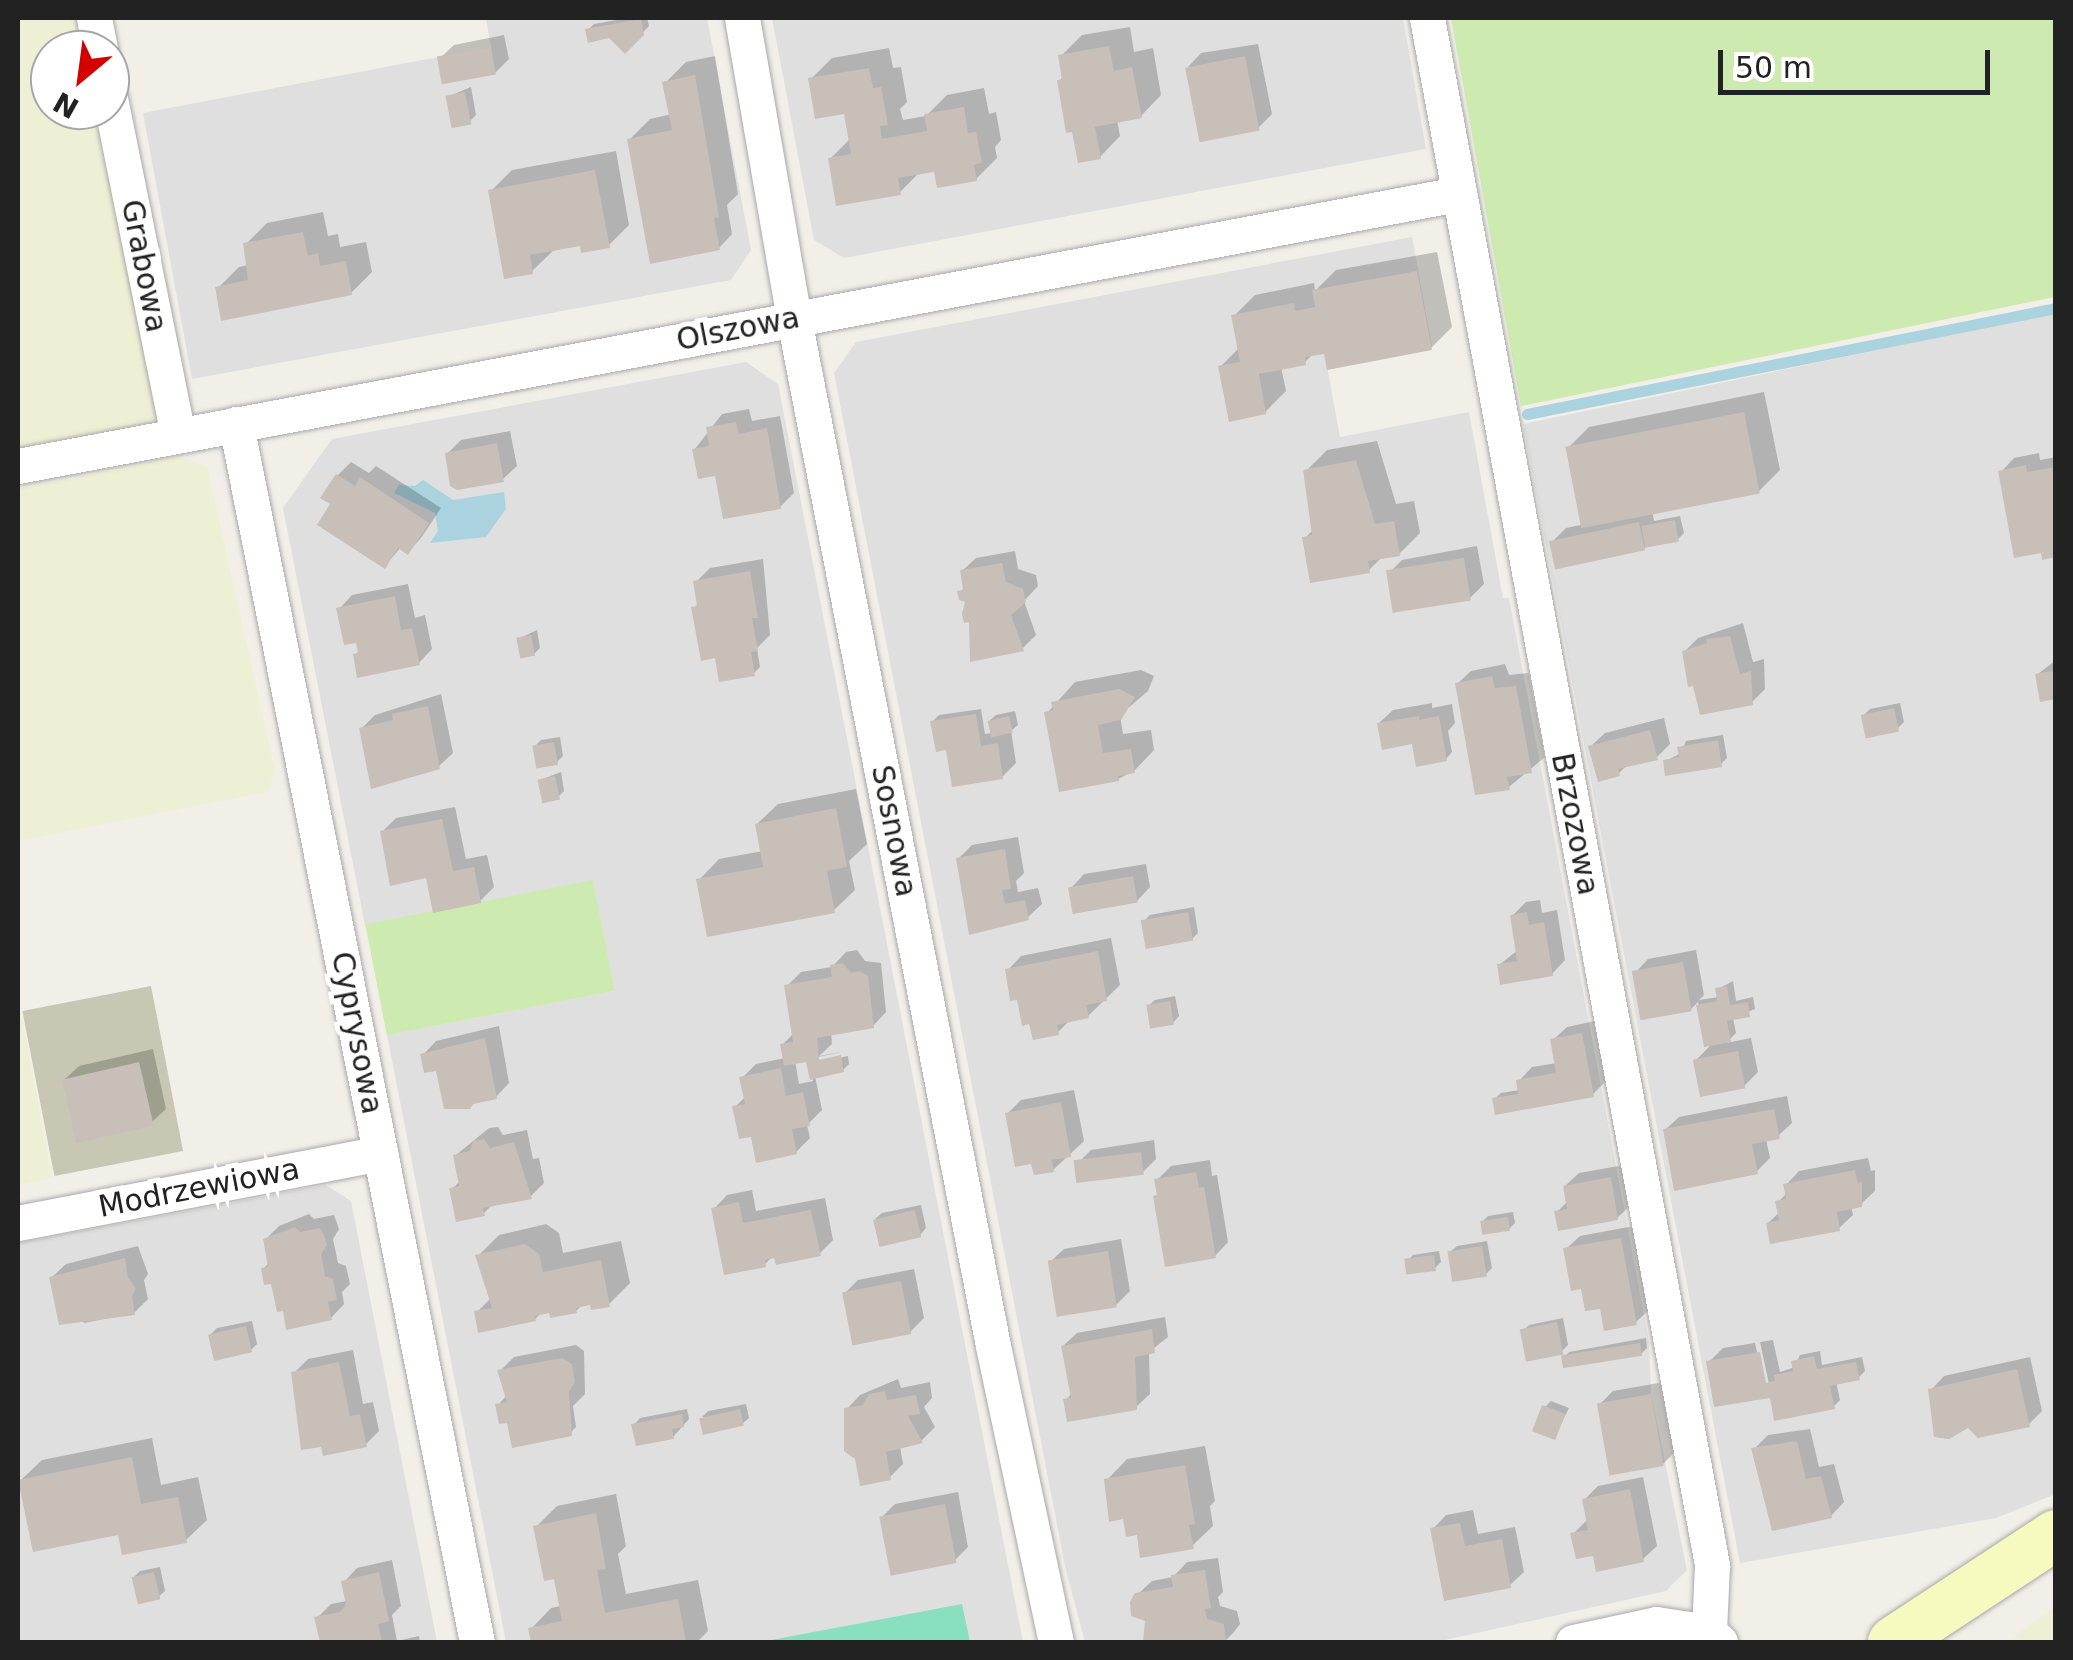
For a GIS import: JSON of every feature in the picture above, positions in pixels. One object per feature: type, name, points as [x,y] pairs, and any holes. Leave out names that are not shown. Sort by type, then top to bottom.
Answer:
[{"type":"street","name":"Sosnowa","points":[[742,18],[794,319],[993,1346],[1056,1642]]},
{"type":"street","name":"Brzozowa","points":[[1427,18],[1712,1565],[1715,1637]]},
{"type":"street","name":"Grabowa","points":[[116,130],[178,434]]},
{"type":"street","name":"Olszowa","points":[[18,466],[1458,194]]},
{"type":"street","name":"Cyprysowa","points":[[236,424],[476,1642]]},
{"type":"street","name":"Modrzewiowa","points":[[18,1223],[380,1153]]},
{"type":"street","points":[[1893,1642],[2056,1535]]},
{"type":"street","points":[[1574,1642],[1656,1624],[1715,1637]]},
{"type":"shaded area","points":[[18,18],[78,18],[80,30],[30,30],[30,130],[100,130],[162,434],[18,464]]},
{"type":"shaded area","points":[[486,18],[707,18],[751,250],[731,280],[192,379],[143,113],[491,47]]},
{"type":"shaded area","points":[[772,18],[1403,18],[1426,149],[844,258],[814,240]]},
{"type":"shaded area","points":[[1412,237],[1432,346],[1327,366],[1340,437],[1469,412],[1503,598],[1509,598],[1649,1341],[1651,1394],[1687,1570],[1666,1591],[1436,1642],[1085,1642],[1066,1571],[834,373],[856,342]]},
{"type":"shaded area","points":[[2055,313],[2056,1494],[1996,1518],[1740,1563],[1523,424]]},
{"type":"shaded area","points":[[746,362],[778,384],[1023,1642],[506,1642],[387,1035],[614,991],[593,881],[365,925],[283,508],[332,439]]},
{"type":"shaded area","points":[[179,457],[207,466],[275,771],[268,792],[18,841],[18,489]]},
{"type":"shaded area","points":[[151,986],[183,1151],[54,1176],[22,1011]]},
{"type":"shaded area","points":[[18,999],[52,1178],[18,1185]]},
{"type":"shaded area","points":[[326,1185],[351,1201],[437,1642],[18,1642],[18,1243]]},
{"type":"shaded area","points":[[2055,1607],[2055,1642],[2007,1642],[2052,1609]]},
{"type":"green space","points":[[1451,18],[2055,18],[2055,297],[1521,406]]},
{"type":"green space","points":[[593,880],[615,991],[387,1035],[365,924]]},
{"type":"green space","points":[[962,1604],[970,1642],[766,1641]]},
{"type":"water","points":[[423,480],[453,500],[504,492],[506,509],[486,537],[430,543],[438,531],[435,513],[394,493],[399,485],[415,486]]},
{"type":"building","points":[[641,19],[644,35],[625,54],[609,38],[588,43],[585,29]]},
{"type":"building","points":[[1109,46],[1114,71],[1132,67],[1142,118],[1095,127],[1101,159],[1078,163],[1072,132],[1066,133],[1057,80],[1062,80],[1058,55]]},
{"type":"building","points":[[491,47],[496,75],[442,84],[437,57]]},
{"type":"building","points":[[1245,56],[1260,131],[1200,142],[1185,68]]},
{"type":"building","points":[[869,68],[873,88],[881,87],[888,125],[880,126],[882,139],[927,131],[924,114],[964,107],[968,133],[976,132],[982,163],[974,165],[977,181],[937,188],[934,172],[898,178],[901,195],[836,206],[828,158],[851,154],[844,114],[815,119],[808,78]]},
{"type":"building","points":[[695,75],[719,217],[714,218],[720,250],[650,264],[627,139],[672,130],[662,82]]},
{"type":"building","points":[[465,92],[471,124],[452,128],[445,96]]},
{"type":"building","points":[[595,170],[610,248],[581,253],[580,246],[530,255],[533,274],[504,279],[488,190]]},
{"type":"building","points":[[303,232],[308,256],[318,253],[320,266],[346,261],[352,295],[221,321],[215,287],[248,280],[243,243]]},
{"type":"building","points":[[1417,271],[1432,350],[1327,370],[1324,354],[1305,357],[1306,365],[1259,374],[1266,414],[1229,422],[1218,366],[1240,362],[1231,315],[1294,303],[1295,311],[1315,307],[1312,290]]},
{"type":"building","points":[[1744,412],[1760,493],[1581,528],[1565,447]]},
{"type":"building","points":[[736,422],[739,434],[767,428],[781,509],[723,519],[715,476],[698,479],[692,449],[709,446],[706,427]]},
{"type":"building","points":[[497,443],[504,482],[457,490],[450,486],[445,453]]},
{"type":"building","points":[[1356,460],[1375,524],[1394,521],[1400,556],[1368,561],[1370,573],[1310,583],[1302,537],[1312,535],[1303,470]]},
{"type":"building","points":[[2026,465],[2027,472],[2056,467],[2056,557],[2042,560],[2041,553],[2014,558],[1998,471]]},
{"type":"building","points":[[336,474],[355,486],[360,477],[429,523],[408,555],[398,548],[385,569],[317,525],[330,504],[320,498]]},
{"type":"building","points":[[1675,520],[1679,542],[1645,548],[1642,526]]},
{"type":"building","points":[[1639,522],[1645,550],[1555,569],[1549,541]]},
{"type":"building","points":[[1464,558],[1471,600],[1393,613],[1386,570]]},
{"type":"building","points":[[1002,563],[1006,582],[1023,589],[1026,602],[1011,615],[1024,651],[970,662],[969,622],[964,623],[965,602],[959,600],[957,591],[963,590],[960,570]]},
{"type":"building","points":[[750,571],[758,618],[752,618],[758,651],[751,652],[755,676],[719,682],[715,658],[701,661],[691,607],[697,606],[693,581]]},
{"type":"building","points":[[395,596],[401,630],[412,628],[420,665],[357,678],[353,654],[358,653],[356,643],[344,645],[336,608]]},
{"type":"building","points":[[531,635],[535,656],[520,658],[516,638]]},
{"type":"building","points":[[1730,636],[1740,674],[1751,671],[1753,705],[1700,715],[1693,686],[1688,687],[1682,651],[1707,643],[1706,639]]},
{"type":"building","points":[[2056,670],[2056,699],[2040,702],[2035,674]]},
{"type":"building","points":[[1492,676],[1495,688],[1516,686],[1532,773],[1507,777],[1510,790],[1475,795],[1455,683]]},
{"type":"building","points":[[1119,689],[1135,697],[1121,720],[1098,725],[1103,753],[1131,749],[1135,773],[1118,776],[1119,781],[1059,792],[1044,712],[1053,710],[1051,702]]},
{"type":"building","points":[[428,706],[440,769],[371,789],[359,728],[393,720],[392,714]]},
{"type":"building","points":[[1894,708],[1899,731],[1866,739],[1861,715]]},
{"type":"building","points":[[976,714],[981,746],[998,743],[1003,779],[952,787],[946,750],[936,752],[930,721]]},
{"type":"building","points":[[1009,716],[1013,733],[991,738],[988,721]]},
{"type":"building","points":[[1419,716],[1419,720],[1439,716],[1447,761],[1416,767],[1412,744],[1382,750],[1377,723]]},
{"type":"building","points":[[1650,730],[1658,760],[1618,769],[1620,776],[1598,782],[1588,746]]},
{"type":"building","points":[[1718,740],[1722,767],[1665,776],[1663,760],[1679,757],[1677,747]]},
{"type":"building","points":[[554,742],[558,765],[536,768],[532,746]]},
{"type":"building","points":[[555,776],[560,799],[542,803],[537,780]]},
{"type":"building","points":[[836,808],[847,867],[827,871],[835,913],[707,937],[696,879],[763,867],[755,824]]},
{"type":"building","points":[[442,819],[453,871],[474,867],[481,903],[433,913],[426,878],[390,886],[380,831]]},
{"type":"building","points":[[1005,849],[1011,889],[1002,890],[1005,904],[1025,900],[1029,920],[969,935],[956,858]]},
{"type":"building","points":[[1133,876],[1138,903],[1073,914],[1068,887]]},
{"type":"building","points":[[1188,912],[1193,941],[1146,949],[1141,920]]},
{"type":"building","points":[[1527,912],[1529,925],[1544,922],[1553,976],[1500,985],[1497,964],[1517,961],[1510,915]]},
{"type":"building","points":[[1098,951],[1107,1001],[1086,1005],[1089,1018],[1057,1025],[1059,1035],[1033,1040],[1029,1024],[1022,1026],[1017,1000],[1010,1001],[1005,969]]},
{"type":"building","points":[[1683,962],[1692,1011],[1640,1020],[1632,971]]},
{"type":"building","points":[[843,963],[851,973],[859,971],[868,976],[874,1028],[817,1038],[819,1060],[841,1055],[844,1072],[810,1080],[806,1062],[784,1066],[780,1044],[793,1042],[784,985],[832,977],[830,965]]},
{"type":"building","points":[[1727,986],[1730,1005],[1748,1002],[1750,1017],[1727,1021],[1731,1042],[1704,1047],[1696,1005],[1717,1001],[1715,988]]},
{"type":"building","points":[[1170,1001],[1174,1025],[1150,1028],[1146,1005]]},
{"type":"building","points":[[1582,1033],[1594,1097],[1495,1115],[1492,1098],[1518,1094],[1516,1080],[1556,1073],[1550,1039]]},
{"type":"building","points":[[485,1038],[497,1099],[473,1104],[470,1109],[444,1109],[436,1071],[424,1073],[420,1054]]},
{"type":"building","points":[[1738,1051],[1745,1088],[1700,1097],[1693,1060]]},
{"type":"building","points":[[139,1062],[154,1125],[77,1143],[62,1080]]},
{"type":"building","points":[[781,1068],[786,1096],[803,1092],[810,1126],[792,1129],[797,1154],[756,1163],[751,1137],[739,1139],[732,1106],[745,1104],[739,1077]]},
{"type":"building","points":[[1061,1102],[1071,1157],[1052,1160],[1054,1172],[1034,1175],[1031,1164],[1015,1167],[1005,1113]]},
{"type":"building","points":[[1774,1109],[1780,1139],[1752,1144],[1758,1174],[1674,1191],[1663,1129]]},
{"type":"building","points":[[484,1139],[490,1148],[514,1142],[532,1199],[483,1208],[485,1216],[456,1222],[449,1188],[459,1186],[453,1155],[470,1151],[473,1141]]},
{"type":"building","points":[[1141,1152],[1144,1175],[1076,1183],[1074,1160]]},
{"type":"building","points":[[1855,1170],[1858,1183],[1862,1182],[1862,1207],[1837,1212],[1840,1231],[1770,1244],[1766,1223],[1779,1220],[1775,1201],[1786,1199],[1783,1184]]},
{"type":"building","points":[[1196,1172],[1199,1188],[1204,1187],[1216,1258],[1165,1267],[1153,1196],[1157,1195],[1154,1179]]},
{"type":"building","points":[[1611,1177],[1618,1220],[1558,1231],[1554,1211],[1567,1209],[1563,1186]]},
{"type":"building","points":[[739,1202],[743,1223],[811,1210],[821,1256],[776,1265],[774,1258],[765,1260],[766,1267],[724,1275],[711,1208]]},
{"type":"building","points":[[915,1210],[921,1237],[879,1247],[873,1220]]},
{"type":"building","points":[[1508,1217],[1510,1231],[1482,1235],[1480,1221]]},
{"type":"building","points":[[295,1227],[300,1232],[320,1228],[327,1245],[321,1254],[325,1276],[333,1279],[337,1300],[328,1302],[332,1320],[286,1330],[283,1311],[277,1312],[271,1284],[264,1285],[261,1268],[268,1267],[263,1239]]},
{"type":"building","points":[[1621,1238],[1637,1325],[1604,1331],[1600,1309],[1585,1311],[1581,1289],[1571,1291],[1563,1248]]},
{"type":"building","points":[[525,1244],[539,1254],[543,1272],[601,1260],[610,1307],[591,1310],[590,1305],[576,1308],[577,1313],[550,1318],[549,1313],[535,1316],[536,1321],[478,1333],[474,1311],[492,1308],[475,1255]]},
{"type":"building","points":[[1482,1246],[1487,1277],[1452,1282],[1447,1251]]},
{"type":"building","points":[[1108,1251],[1117,1307],[1057,1317],[1048,1261]]},
{"type":"building","points":[[1434,1255],[1436,1271],[1406,1275],[1404,1259]]},
{"type":"building","points":[[125,1258],[128,1278],[136,1289],[132,1296],[135,1315],[59,1325],[49,1277]]},
{"type":"building","points":[[901,1281],[911,1334],[852,1345],[842,1292]]},
{"type":"building","points":[[1557,1322],[1563,1354],[1526,1362],[1520,1329]]},
{"type":"building","points":[[246,1326],[252,1352],[214,1361],[208,1335]]},
{"type":"building","points":[[1152,1329],[1155,1353],[1135,1357],[1137,1410],[1067,1422],[1063,1399],[1071,1398],[1061,1346]]},
{"type":"building","points":[[1640,1343],[1642,1356],[1563,1368],[1561,1356]]},
{"type":"building","points":[[1760,1352],[1766,1383],[1775,1381],[1774,1375],[1793,1371],[1791,1361],[1814,1356],[1817,1369],[1856,1362],[1860,1380],[1830,1386],[1835,1409],[1774,1421],[1770,1398],[1714,1407],[1706,1361]]},
{"type":"building","points":[[562,1358],[572,1364],[575,1382],[569,1392],[572,1436],[512,1448],[507,1423],[499,1424],[495,1404],[507,1402],[497,1370]]},
{"type":"building","points":[[339,1362],[350,1416],[360,1414],[367,1447],[323,1456],[321,1447],[301,1450],[291,1372]]},
{"type":"building","points":[[2017,1369],[2030,1427],[1978,1438],[1968,1428],[1949,1439],[1934,1437],[1928,1389]]},
{"type":"building","points":[[885,1391],[887,1400],[916,1395],[920,1414],[908,1416],[923,1443],[886,1452],[891,1480],[860,1486],[855,1459],[844,1451],[844,1408],[863,1405],[869,1394]]},
{"type":"building","points":[[1651,1394],[1664,1466],[1610,1475],[1597,1404]]},
{"type":"building","points":[[1542,1405],[1565,1414],[1555,1440],[1532,1431]]},
{"type":"building","points":[[740,1409],[744,1426],[703,1435],[699,1418]]},
{"type":"building","points":[[682,1414],[684,1427],[672,1429],[674,1439],[636,1446],[631,1424]]},
{"type":"building","points":[[1797,1441],[1806,1479],[1821,1476],[1832,1518],[1772,1531],[1751,1448]]},
{"type":"building","points":[[132,1457],[141,1504],[178,1497],[187,1543],[122,1555],[118,1535],[33,1552],[18,1480]]},
{"type":"building","points":[[1185,1465],[1195,1524],[1189,1525],[1194,1549],[1140,1558],[1137,1535],[1126,1537],[1123,1519],[1109,1522],[1104,1479]]},
{"type":"building","points":[[1630,1489],[1644,1562],[1596,1572],[1593,1556],[1576,1559],[1570,1533],[1588,1530],[1582,1499]]},
{"type":"building","points":[[945,1504],[956,1563],[891,1576],[879,1517]]},
{"type":"building","points":[[596,1513],[606,1569],[597,1570],[605,1613],[678,1599],[686,1642],[531,1642],[528,1628],[562,1621],[554,1579],[544,1581],[533,1526]]},
{"type":"building","points":[[1460,1523],[1465,1546],[1502,1539],[1511,1588],[1444,1601],[1430,1528]]},
{"type":"building","points":[[1205,1570],[1211,1608],[1205,1609],[1207,1619],[1224,1624],[1226,1642],[1143,1642],[1145,1621],[1131,1616],[1130,1602],[1135,1593],[1173,1587],[1171,1575]]},
{"type":"building","points":[[154,1572],[160,1599],[138,1604],[132,1577]]},
{"type":"building","points":[[379,1572],[389,1621],[378,1624],[382,1642],[320,1642],[314,1617],[340,1612],[346,1605],[341,1581]]},
{"type":"waterway","points":[[1527,414],[2056,308]]}]
